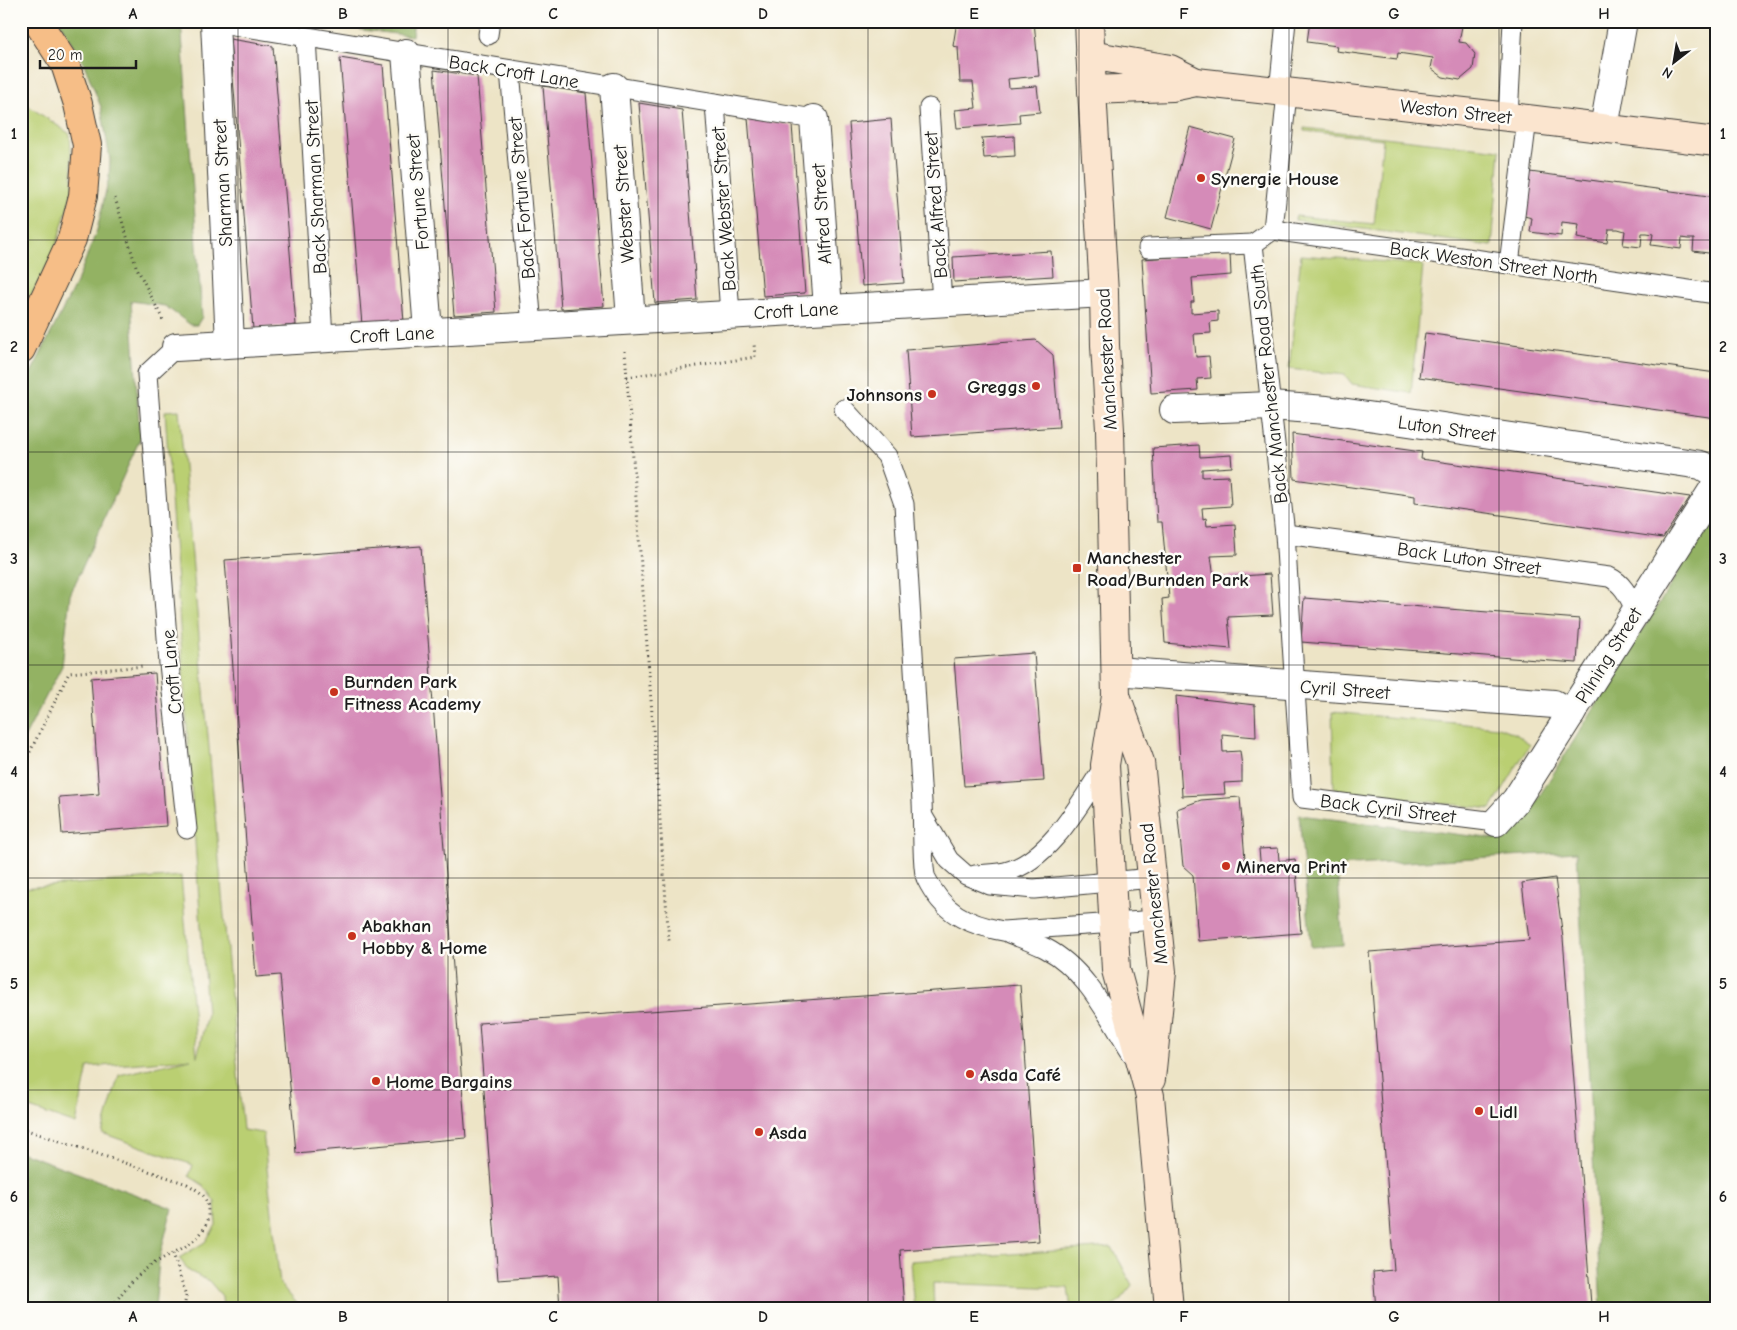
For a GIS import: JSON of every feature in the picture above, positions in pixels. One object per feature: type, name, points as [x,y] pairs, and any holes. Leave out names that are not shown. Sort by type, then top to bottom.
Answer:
[{"type":"highway","points":[[21,349],[72,239],[83,196],[87,145],[78,104],[65,64],[37,21]]},
{"type":"main road","name":"Manchester Road","points":[[1089,21],[1110,430],[1116,683],[1105,765],[1113,924],[1116,970],[1147,1085],[1170,1309]]},
{"type":"main road","name":"Weston Street","points":[[1090,55],[1170,69],[1196,82],[1716,142]]},
{"type":"main road","name":"Weston Street","points":[[1092,90],[1172,88],[1196,82]]},
{"type":"main road","name":"Manchester Road","points":[[1116,683],[1140,762],[1162,972],[1147,1085]]},
{"type":"street","points":[[1604,128],[1623,21]]},
{"type":"street","name":"Sharman Street","points":[[215,22],[230,343]]},
{"type":"street","name":"Fortune Street","points":[[406,53],[428,332]]},
{"type":"street","name":"Webster Street","points":[[614,87],[627,320]]},
{"type":"street","name":"Alfred Street","points":[[814,119],[828,308]]},
{"type":"street","name":"Croft Lane","points":[[176,347],[1104,293]]},
{"type":"street","name":"Luton Street","points":[[1174,410],[1270,406],[1328,410],[1701,465],[1716,474]]},
{"type":"street","name":"Pilning Street","points":[[1496,822],[1516,800],[1716,485]]},
{"type":"street","name":"Cyril Street","points":[[1116,683],[1295,685],[1554,704],[1571,714]]},
{"type":"lane","points":[[1273,230],[1286,21]]},
{"type":"lane","points":[[1509,264],[1517,118],[1513,21]]},
{"type":"lane","name":"Back Croft Lane","points":[[215,22],[814,119]]},
{"type":"lane","name":"Back Sharman Street","points":[[306,36],[323,338]]},
{"type":"lane","name":"Back Fortune Street","points":[[510,70],[532,326]]},
{"type":"lane","name":"Back Webster Street","points":[[715,103],[742,313]]},
{"type":"lane","name":"Back Alfred Street","points":[[929,108],[942,302]]},
{"type":"lane","name":"Back Manchester Road South","points":[[1273,230],[1253,244],[1285,534],[1295,685]]},
{"type":"lane","name":"Back Weston Street North","points":[[1273,230],[1716,294]]},
{"type":"lane","points":[[1148,248],[1253,244]]},
{"type":"lane","name":"Croft Lane","points":[[176,347],[147,374],[169,664],[186,829]]},
{"type":"lane","points":[[844,409],[887,456],[904,504],[925,876],[940,902],[968,920],[982,927],[1003,931],[1045,948],[1068,964],[1093,992],[1147,1085]]},
{"type":"lane","name":"Back Luton Street","points":[[1285,534],[1609,577],[1617,580],[1623,587],[1636,611]]},
{"type":"lane","name":"Back Cyril Street","points":[[1295,685],[1302,798],[1496,822]]},
{"type":"lane","points":[[966,876],[1006,872],[1025,864],[1055,840],[1105,765]]},
{"type":"lane","points":[[923,817],[949,860],[966,876],[990,885],[1034,889],[1152,878]]},
{"type":"lane","points":[[1003,931],[1156,920]]},
{"type":"path","points":[[114,195],[136,266],[176,347]]},
{"type":"path","points":[[627,377],[755,357],[742,313]]},
{"type":"path","points":[[627,320],[627,377],[669,942]]},
{"type":"path","points":[[21,770],[69,672],[169,664]]},
{"type":"path","points":[[21,1128],[187,1184],[204,1195],[208,1207],[208,1222],[200,1236],[185,1247],[159,1260],[142,1273],[118,1298],[111,1309]]},
{"type":"path","points":[[173,1253],[186,1296],[184,1309]]},
{"type":"green space","points":[[59,21],[181,21],[202,317],[197,325],[191,325],[165,306],[131,301],[140,439],[70,595],[62,666],[21,744],[21,402],[31,373],[78,279],[97,230],[109,177],[110,160],[101,107],[84,64]]},
{"type":"green space","points":[[290,21],[414,21],[412,36]]},
{"type":"green space","points":[[21,101],[70,134],[73,188],[55,250],[21,316]]},
{"type":"green space","points":[[1304,128],[1500,150],[1492,246],[1295,220],[1296,216],[1374,224],[1383,139],[1304,131]]},
{"type":"green space","points":[[1301,255],[1423,265],[1411,393],[1352,384],[1345,375],[1289,369]]},
{"type":"green space","points":[[179,410],[243,1130],[263,1133],[280,1284],[302,1309],[223,1309],[222,1296],[209,1281],[189,1271],[179,1258],[205,1242],[216,1225],[215,1202],[203,1185],[189,1176],[193,1165],[102,1133],[119,1075],[191,1059],[88,1067],[76,1124],[21,1105],[21,888],[181,876],[197,1057],[207,1014],[165,411]]},
{"type":"green space","points":[[1716,512],[1716,1309],[1601,1309],[1577,852],[1337,866],[1343,945],[1311,947],[1299,815],[1504,840],[1535,803]]},
{"type":"green space","points":[[1332,712],[1498,727],[1516,734],[1530,744],[1491,809],[1334,790]]},
{"type":"green space","points":[[21,1152],[172,1208],[159,1260],[155,1309],[21,1309]]},
{"type":"green space","points":[[1112,1247],[1132,1285],[1119,1301],[1108,1309],[1071,1309],[1068,1288],[933,1283],[934,1309],[914,1309],[910,1261]]},
{"type":"building","points":[[957,21],[1034,21],[1039,76],[1008,79],[1009,88],[1037,86],[1040,112],[1019,114],[1020,123],[957,128],[955,110],[976,108],[973,82],[960,82],[958,47],[953,46]]},
{"type":"building","points":[[1310,21],[1463,21],[1459,42],[1466,43],[1475,54],[1473,69],[1460,80],[1443,77],[1431,68],[1433,58],[1398,53],[1397,59],[1336,51],[1337,46],[1307,42]]},
{"type":"building","points":[[230,39],[273,46],[296,325],[253,329]]},
{"type":"building","points":[[340,58],[383,65],[404,322],[362,325]]},
{"type":"building","points":[[434,70],[477,76],[496,312],[454,315]]},
{"type":"building","points":[[543,86],[586,93],[604,306],[561,309]]},
{"type":"building","points":[[639,103],[682,110],[697,300],[655,303]]},
{"type":"building","points":[[748,118],[792,125],[805,293],[763,296]]},
{"type":"building","points":[[891,119],[904,283],[862,286],[849,123]]},
{"type":"building","name":"Synergie House","points":[[1190,127],[1235,139],[1211,229],[1167,217]]},
{"type":"building","points":[[1014,136],[1015,156],[984,158],[982,138]]},
{"type":"building","points":[[1530,172],[1716,197],[1716,254],[1693,251],[1694,239],[1682,238],[1681,249],[1651,245],[1653,234],[1647,233],[1642,233],[1641,247],[1623,245],[1625,231],[1618,229],[1609,229],[1607,243],[1577,238],[1579,224],[1562,222],[1561,236],[1530,232],[1532,218],[1524,216]]},
{"type":"building","points":[[1051,251],[1053,276],[954,282],[953,257]]},
{"type":"building","points":[[1230,253],[1231,275],[1192,278],[1194,302],[1191,302],[1191,313],[1218,311],[1218,321],[1210,322],[1211,333],[1194,334],[1196,357],[1209,356],[1211,378],[1197,379],[1198,390],[1151,393],[1142,259]]},
{"type":"building","points":[[1425,333],[1716,373],[1716,418],[1419,377]]},
{"type":"building","points":[[1036,340],[1053,355],[1059,427],[912,437],[906,350]]},
{"type":"building","points":[[1292,434],[1422,452],[1421,459],[1690,497],[1663,538],[1415,503],[1415,496],[1294,479]]},
{"type":"building","points":[[1199,445],[1200,457],[1231,455],[1232,467],[1202,469],[1202,477],[1229,476],[1231,506],[1202,508],[1203,519],[1206,518],[1207,526],[1235,524],[1237,555],[1211,556],[1214,578],[1270,574],[1273,615],[1228,617],[1231,649],[1165,643],[1162,599],[1169,598],[1162,522],[1157,522],[1153,448]]},
{"type":"building","points":[[421,546],[466,1138],[296,1153],[280,975],[256,977],[225,560]]},
{"type":"building","points":[[1304,598],[1580,619],[1577,663],[1301,642]]},
{"type":"building","points":[[1034,653],[1044,781],[964,786],[954,659]]},
{"type":"building","points":[[155,673],[166,826],[62,834],[59,797],[99,794],[91,678]]},
{"type":"building","points":[[1176,696],[1255,705],[1256,737],[1222,734],[1223,752],[1240,751],[1242,767],[1242,782],[1224,783],[1225,794],[1182,796]]},
{"type":"building","name":"Minerva Print","points":[[1240,797],[1246,872],[1261,871],[1259,849],[1278,848],[1279,861],[1295,859],[1301,933],[1198,941],[1193,875],[1183,866],[1177,809],[1201,800]]},
{"type":"building","name":"Lidl","points":[[1555,878],[1563,938],[1591,1305],[1599,1305],[1600,1309],[1376,1309],[1373,1272],[1394,1270],[1369,952],[1529,940],[1522,883]]},
{"type":"building","name":"Asda","points":[[1020,985],[1039,1241],[900,1250],[904,1309],[560,1309],[558,1276],[498,1280],[479,1023]]},
{"type":"place","name":"Synergie House","points":[[1201,178]]},
{"type":"place","name":"Greggs","points":[[1036,386]]},
{"type":"place","name":"Johnsons","points":[[932,394]]},
{"type":"place","name":"Manchester Road/Burnden Park","points":[[1077,568]]},
{"type":"place","name":"Burnden Park Fitness Academy","points":[[334,692]]},
{"type":"place","name":"Minerva Print","points":[[1226,866]]},
{"type":"place","name":"Abakhan Hobby & Home","points":[[352,936]]},
{"type":"place","name":"Asda Café","points":[[970,1074]]},
{"type":"place","name":"Home Bargains","points":[[376,1081]]},
{"type":"place","name":"Lidl","points":[[1479,1111]]},
{"type":"place","name":"Asda","points":[[759,1132]]}]
